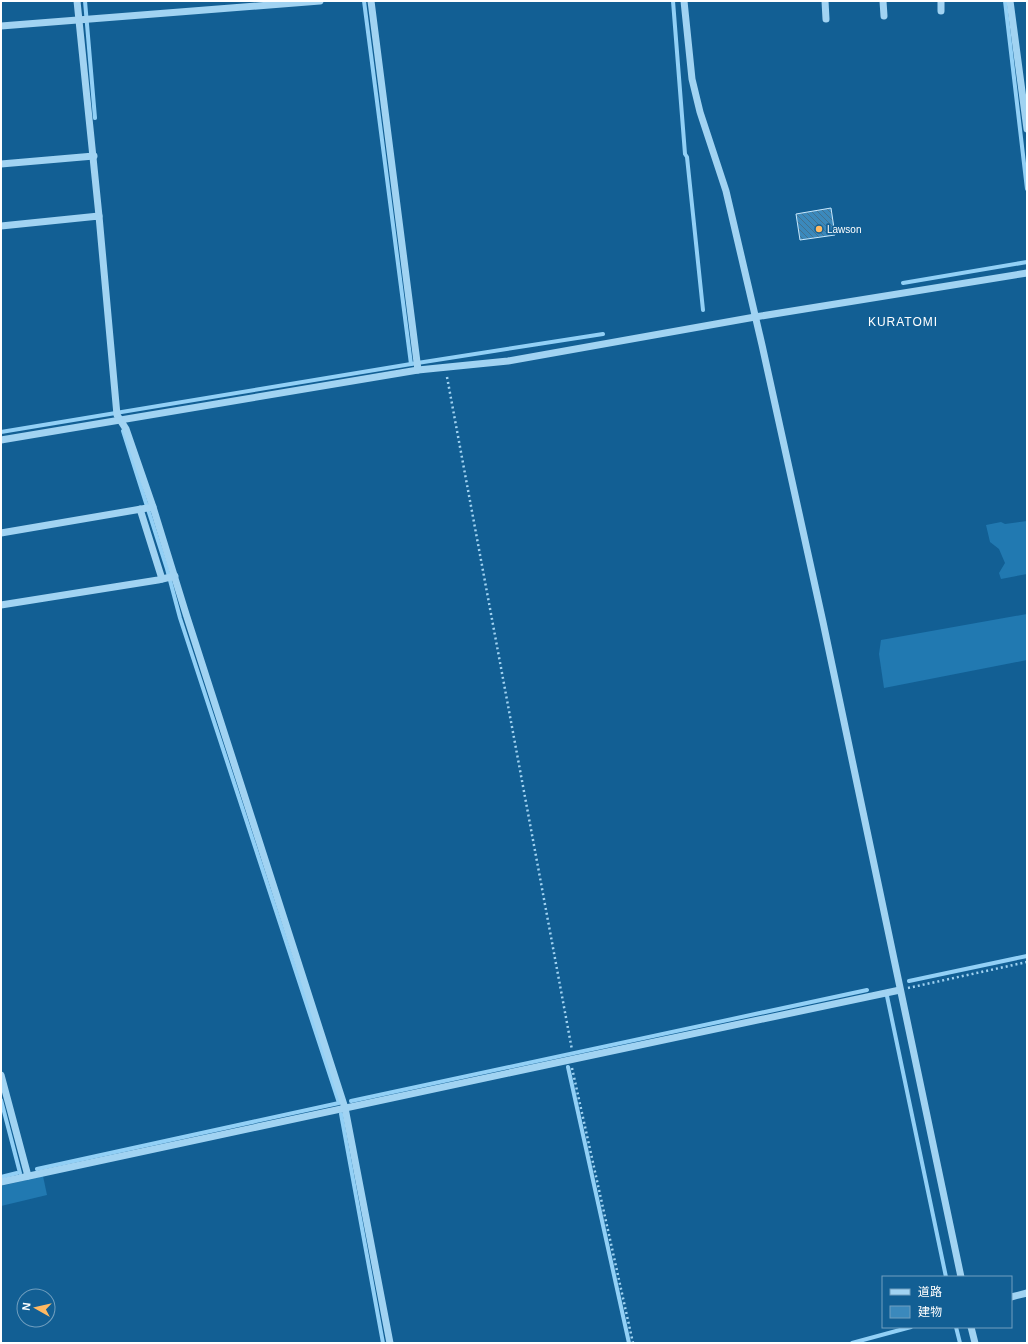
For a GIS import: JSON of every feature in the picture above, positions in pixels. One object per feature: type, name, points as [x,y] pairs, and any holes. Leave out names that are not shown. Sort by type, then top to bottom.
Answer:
[{"type":"street","points":[[77,1],[84,19],[99,216],[118,415],[126,429],[146,508],[168,577],[186,614],[346,1108],[390,1343]]},
{"type":"street","points":[[1,26],[320,1]]},
{"type":"street","points":[[371,1],[417,366]]},
{"type":"street","points":[[684,1],[692,79],[700,112],[726,191],[755,317],[823,622],[961,1276]]},
{"type":"street","points":[[825,1],[826,19]]},
{"type":"street","points":[[883,1],[884,16]]},
{"type":"street","points":[[941,1],[941,11]]},
{"type":"street","points":[[1010,1],[1027,129]]},
{"type":"street","points":[[1,164],[94,156]]},
{"type":"street","points":[[1,226],[99,216]]},
{"type":"street","points":[[1,440],[118,415],[417,366],[445,367],[508,361],[755,317],[1027,273]]},
{"type":"street","points":[[1,533],[146,508]]},
{"type":"street","points":[[146,508],[168,577]]},
{"type":"street","points":[[1,605],[168,577]]},
{"type":"street","points":[[1,1182],[570,1059],[900,990]]},
{"type":"street","points":[[1,1076],[28,1176]]},
{"type":"street","points":[[1012,1297],[1027,1293]]},
{"type":"street","points":[[971,1328],[975,1343]]},
{"type":"path","points":[[445,367],[572,1051]]},
{"type":"path","points":[[900,990],[1027,962]]},
{"type":"path","points":[[570,1059],[632,1343]]},
{"type":"shaded area","points":[[1027,521],[1027,574],[1001,579],[999,573],[1005,563],[999,549],[990,542],[986,525],[1001,522],[1005,524]]},
{"type":"shaded area","points":[[1027,614],[1027,660],[884,688],[879,654],[881,640]]},
{"type":"shaded area","points":[[43,1176],[47,1195],[1,1206],[1,1186]]},
{"type":"building","points":[[831,208],[835,235],[800,240],[796,214]]},
{"type":"waterway","points":[[85,1],[95,118]]},
{"type":"waterway","points":[[364,1],[411,364]]},
{"type":"waterway","points":[[673,1],[685,154],[687,157],[703,310]]},
{"type":"waterway","points":[[1005,1],[1027,189]]},
{"type":"waterway","points":[[903,283],[1027,262]]},
{"type":"waterway","points":[[1,432],[411,364],[603,334]]},
{"type":"waterway","points":[[37,1169],[339,1103],[180,618],[167,569],[123,431]]},
{"type":"waterway","points":[[909,981],[1027,956]]},
{"type":"waterway","points":[[351,1101],[867,990]]},
{"type":"waterway","points":[[887,996],[946,1276]]},
{"type":"waterway","points":[[568,1067],[629,1343]]},
{"type":"waterway","points":[[1,1100],[20,1173]]},
{"type":"waterway","points":[[341,1114],[383,1343]]},
{"type":"waterway","points":[[1,1177],[17,1173]]},
{"type":"waterway","points":[[852,1343],[907,1328]]},
{"type":"waterway","points":[[956,1328],[960,1343]]},
{"type":"place","name":"Lawson","points":[[819,229]]},
{"type":"district","name":"KURATOMI","points":[[903,322]]}]
